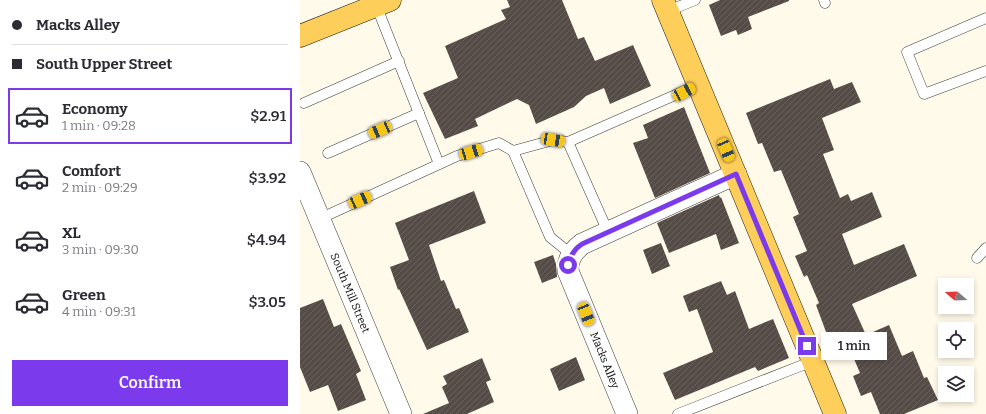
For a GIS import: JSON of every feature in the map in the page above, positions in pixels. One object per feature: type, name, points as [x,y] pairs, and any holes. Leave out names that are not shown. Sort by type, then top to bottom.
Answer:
[{"type":"main road","points":[[300,36],[383,3]]},
{"type":"main road","points":[[666,6],[835,414]]},
{"type":"street","name":"South Mill Street","points":[[300,172],[401,414]]},
{"type":"street","points":[[572,255],[576,248],[582,244],[736,174]]},
{"type":"street","name":"Macks Alley","points":[[572,255],[568,265],[568,271],[627,414]]},
{"type":"lane","points":[[666,6],[695,0]]},
{"type":"lane","points":[[383,3],[399,61],[439,164]]},
{"type":"lane","points":[[986,18],[908,52],[924,94],[986,71]]},
{"type":"lane","points":[[304,104],[399,61]]},
{"type":"lane","points":[[513,151],[553,140],[568,142],[684,92],[698,84]]},
{"type":"lane","points":[[328,153],[420,113]]},
{"type":"lane","points":[[568,142],[608,232]]},
{"type":"lane","points":[[319,219],[457,156],[499,143],[513,151],[550,237],[572,255]]},
{"type":"lane","points":[[977,258],[986,248]]},
{"type":"lane","points":[[678,414],[813,361]]},
{"type":"building","points":[[507,0],[562,0],[578,39],[584,37],[595,61],[633,45],[651,86],[610,104],[604,88],[586,96],[574,107],[536,124],[529,105],[517,99],[475,119],[478,126],[445,139],[423,93],[458,78],[445,46],[506,19],[501,10],[510,7]]},
{"type":"building","points":[[720,0],[789,1],[748,17],[752,29],[738,35],[736,30],[721,36],[709,5]]},
{"type":"building","points":[[830,79],[834,89],[852,82],[861,102],[822,118],[834,150],[823,154],[840,198],[848,194],[851,201],[872,192],[882,217],[842,234],[854,265],[904,244],[917,276],[852,304],[866,335],[889,325],[902,356],[913,351],[924,378],[927,377],[938,400],[904,414],[880,414],[871,392],[861,396],[853,376],[860,373],[843,333],[829,340],[816,305],[819,303],[807,275],[804,277],[795,256],[807,251],[793,217],[799,214],[781,170],[774,172],[762,143],[758,144],[746,113]]},
{"type":"building","points":[[684,107],[710,173],[655,198],[633,143],[648,138],[643,125]]},
{"type":"building","points":[[474,191],[486,223],[429,245],[441,281],[444,280],[456,309],[459,308],[469,332],[427,350],[399,289],[398,290],[390,267],[409,260],[395,223]]},
{"type":"building","points":[[719,195],[739,243],[721,250],[716,234],[669,253],[657,223]]},
{"type":"building","points":[[661,243],[670,266],[652,274],[643,250]]},
{"type":"building","points":[[553,255],[556,264],[557,277],[542,283],[534,262]]},
{"type":"building","points":[[721,281],[727,295],[735,291],[749,329],[773,319],[789,358],[758,371],[755,367],[675,400],[663,373],[713,352],[697,309],[689,312],[683,296]]},
{"type":"building","points":[[323,299],[334,327],[341,324],[361,371],[356,374],[366,400],[338,411],[328,385],[310,392],[300,367],[300,308]]},
{"type":"building","points":[[576,357],[585,380],[559,391],[550,369]]},
{"type":"building","points":[[482,358],[491,380],[486,382],[494,402],[467,414],[423,414],[449,403],[442,387],[447,384],[443,376]]},
{"type":"route","points":[[568,265],[576,248],[582,244],[736,174],[807,346]]}]
